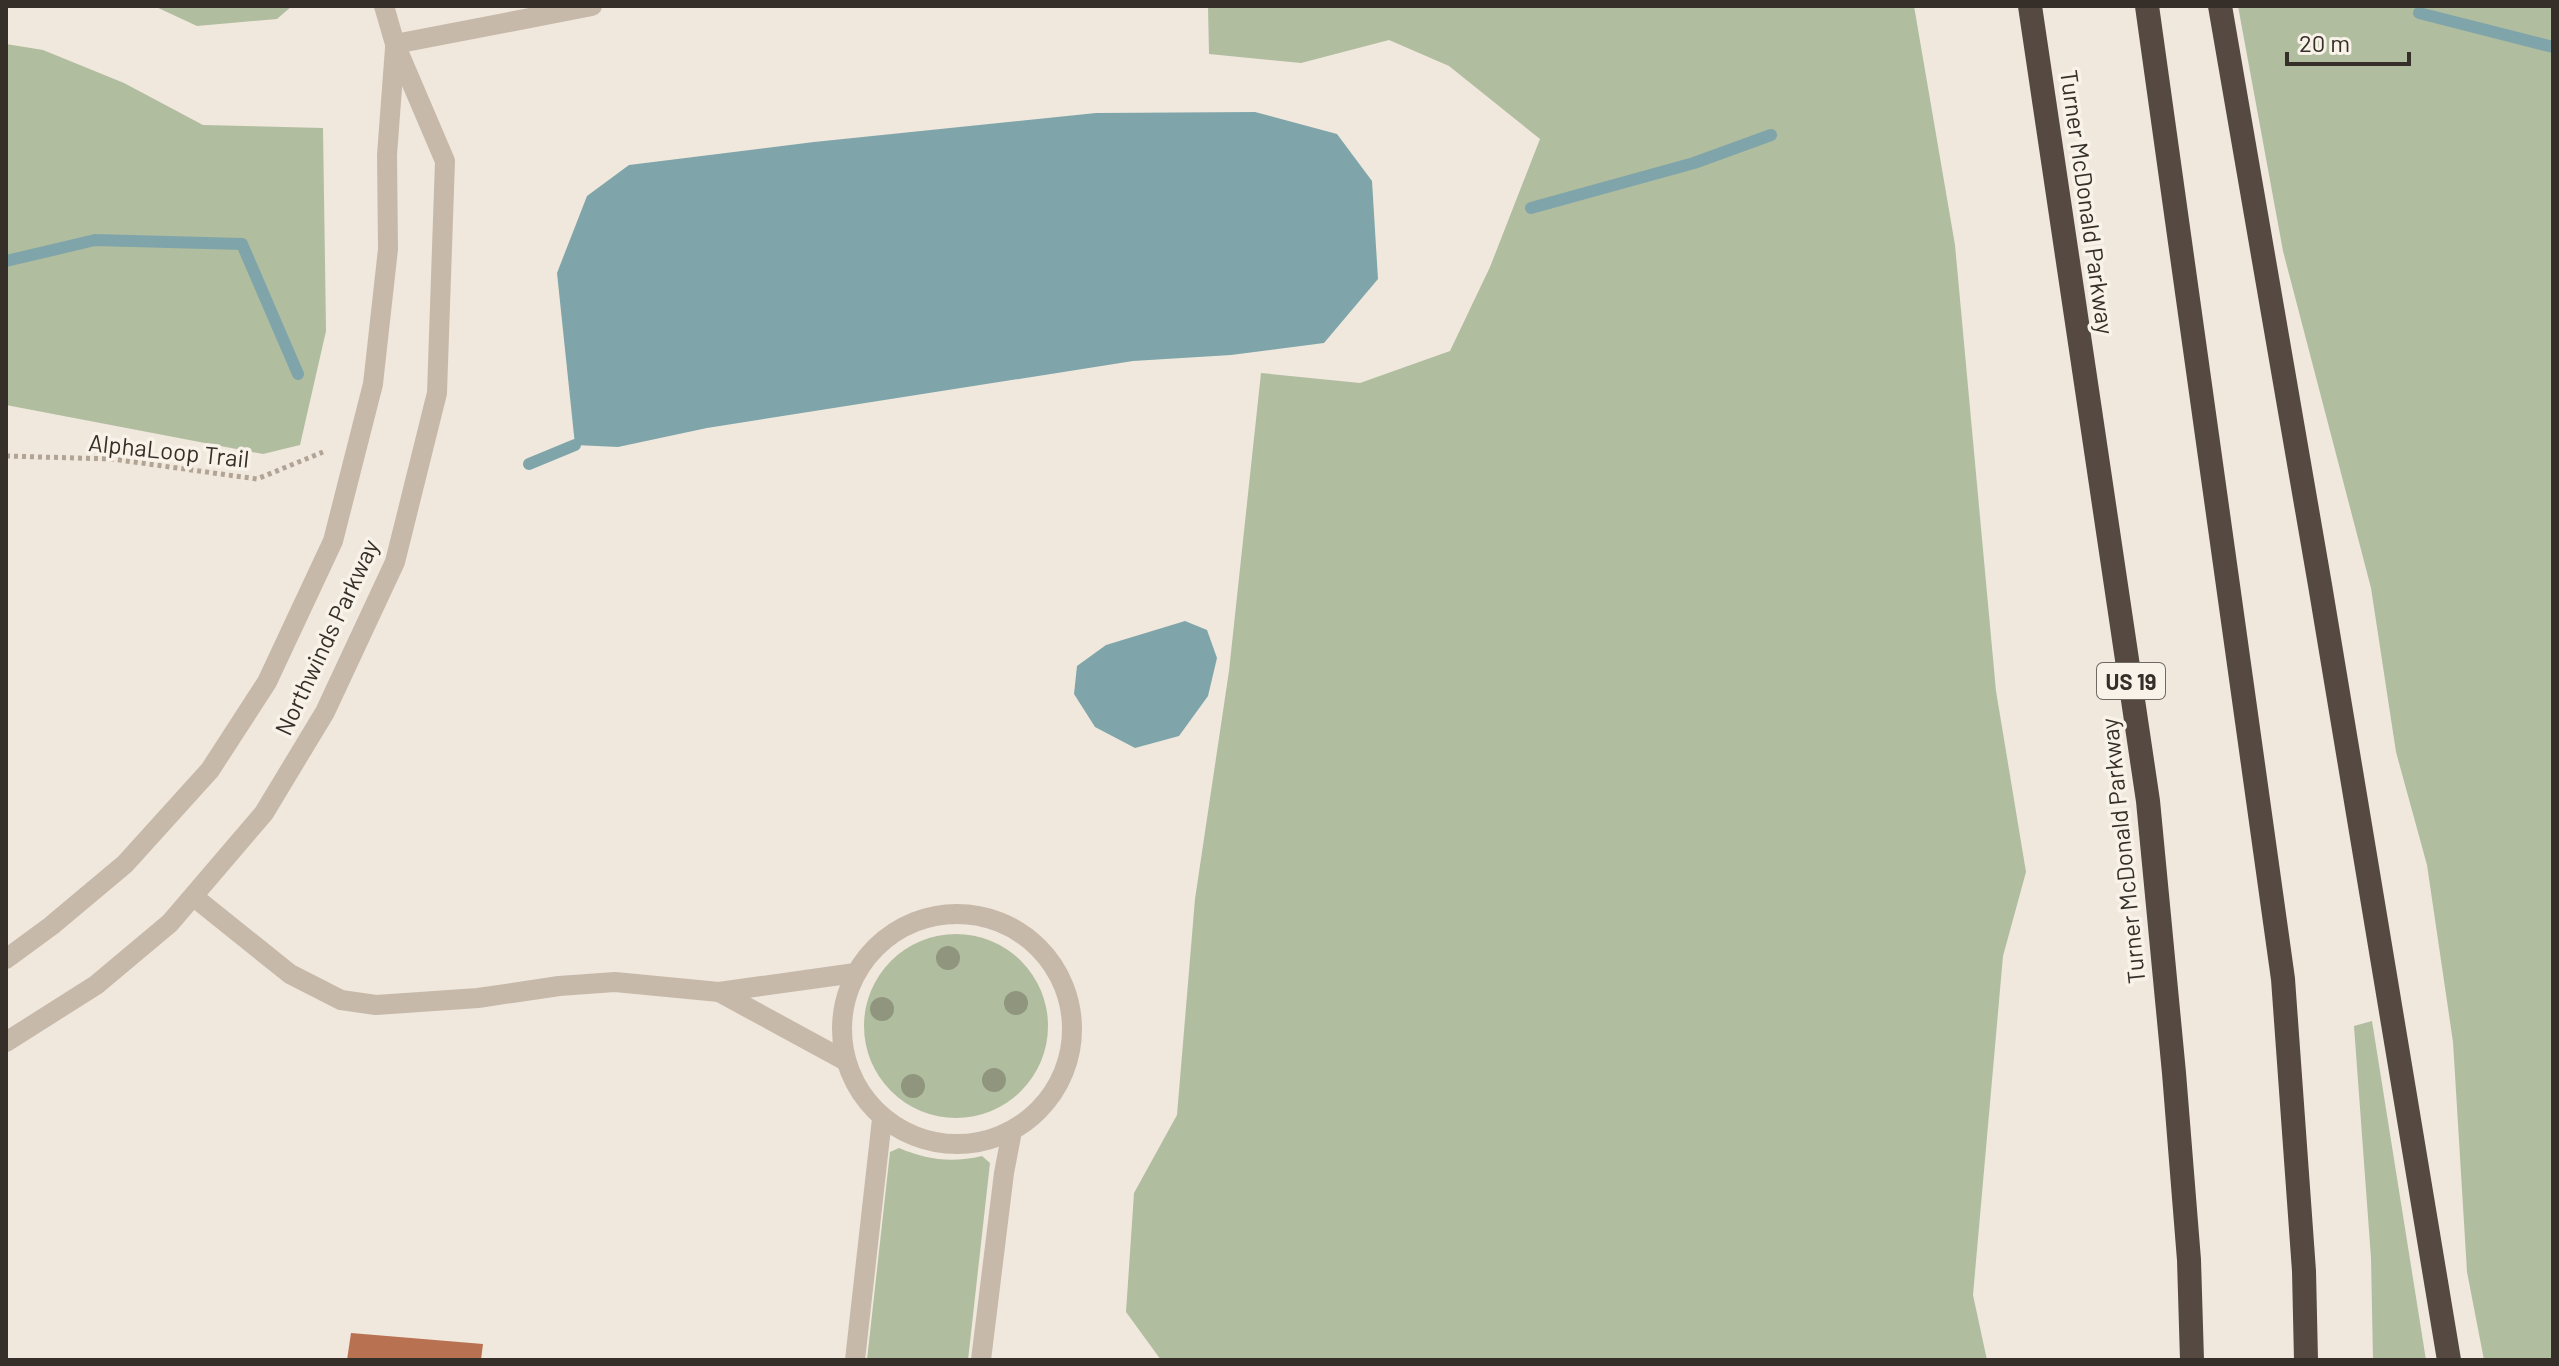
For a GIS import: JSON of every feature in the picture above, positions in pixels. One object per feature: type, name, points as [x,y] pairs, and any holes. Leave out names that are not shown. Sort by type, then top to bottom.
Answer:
[{"type":"highway","name":"Turner McDonald Parkway","points":[[2030,6],[2148,801],[2189,1260],[2192,1360]]},
{"type":"highway","points":[[2147,6],[2283,979],[2304,1271],[2306,1360]]},
{"type":"highway","points":[[2220,6],[2318,569],[2449,1360]]},
{"type":"street","name":"Northwinds Parkway","points":[[6,1042],[96,985],[170,923],[264,813],[325,712],[395,562],[437,393],[445,161],[395,44],[384,6]]},
{"type":"street","points":[[395,44],[592,6]]},
{"type":"street","name":"Northwinds Parkway","points":[[6,959],[125,864],[210,770],[267,682],[333,541],[373,384],[388,249],[387,155],[395,44]]},
{"type":"street","points":[[194,897],[290,974],[341,1000],[376,1005],[478,998],[559,986],[615,982],[719,992],[855,973]]},
{"type":"street","points":[[941,914],[977,914],[1011,925],[1039,947],[1060,976],[1072,1010],[1072,1046],[1061,1080],[1040,1110],[1012,1131],[979,1143],[945,1145],[911,1136],[882,1119],[859,1092],[844,1060],[841,1031],[844,1001],[855,973],[877,944],[907,924],[941,914]]},
{"type":"street","points":[[719,992],[844,1060]]},
{"type":"street","points":[[855,1360],[882,1119]]},
{"type":"street","points":[[981,1360],[1012,1131]]},
{"type":"path","name":"AlphaLoop Trail","points":[[6,456],[112,459],[257,479],[323,452]]},
{"type":"green space","points":[[154,6],[292,6],[277,19],[197,26]]},
{"type":"green space","points":[[1208,6],[1914,6],[1955,245],[1996,691],[2026,872],[2003,956],[1973,1295],[1987,1360],[1161,1360],[1126,1312],[1134,1193],[1177,1115],[1195,899],[1229,671],[1261,373],[1360,383],[1450,351],[1490,267],[1540,139],[1449,66],[1389,40],[1301,63],[1209,54]]},
{"type":"green space","points":[[2238,6],[2553,6],[2553,1360],[2484,1360],[2467,1272],[2453,1042],[2427,865],[2396,752],[2371,588],[2283,251]]},
{"type":"green space","points":[[6,44],[43,50],[124,83],[203,125],[323,128],[326,331],[300,445],[263,454],[6,405]]},
{"type":"green space","points":[[956,934],[991,941],[1021,961],[1041,991],[1048,1026],[1041,1061],[1021,1091],[991,1111],[956,1118],[921,1111],[891,1091],[871,1061],[864,1026],[871,991],[891,961],[921,941]]},
{"type":"green space","points":[[2372,1021],[2426,1360],[2373,1360],[2371,1258],[2354,1026]]},
{"type":"green space","points":[[899,1148],[940,1159],[982,1156],[990,1163],[968,1360],[867,1360],[890,1152]]},
{"type":"water","points":[[1255,112],[1337,134],[1372,181],[1378,279],[1324,343],[1231,355],[1133,361],[707,428],[618,447],[575,445],[557,273],[587,196],[629,165],[1096,113]]},
{"type":"water","points":[[1185,621],[1207,630],[1217,658],[1208,696],[1179,736],[1135,748],[1095,727],[1074,694],[1077,666],[1106,645]]},
{"type":"building","points":[[351,1333],[483,1344],[481,1360],[347,1360]]},
{"type":"waterway","points":[[2419,13],[2553,47]]},
{"type":"waterway","points":[[1531,208],[1694,163],[1771,135]]},
{"type":"waterway","points":[[6,261],[95,240],[242,244],[298,374]]},
{"type":"waterway","points":[[529,464],[575,445]]}]
